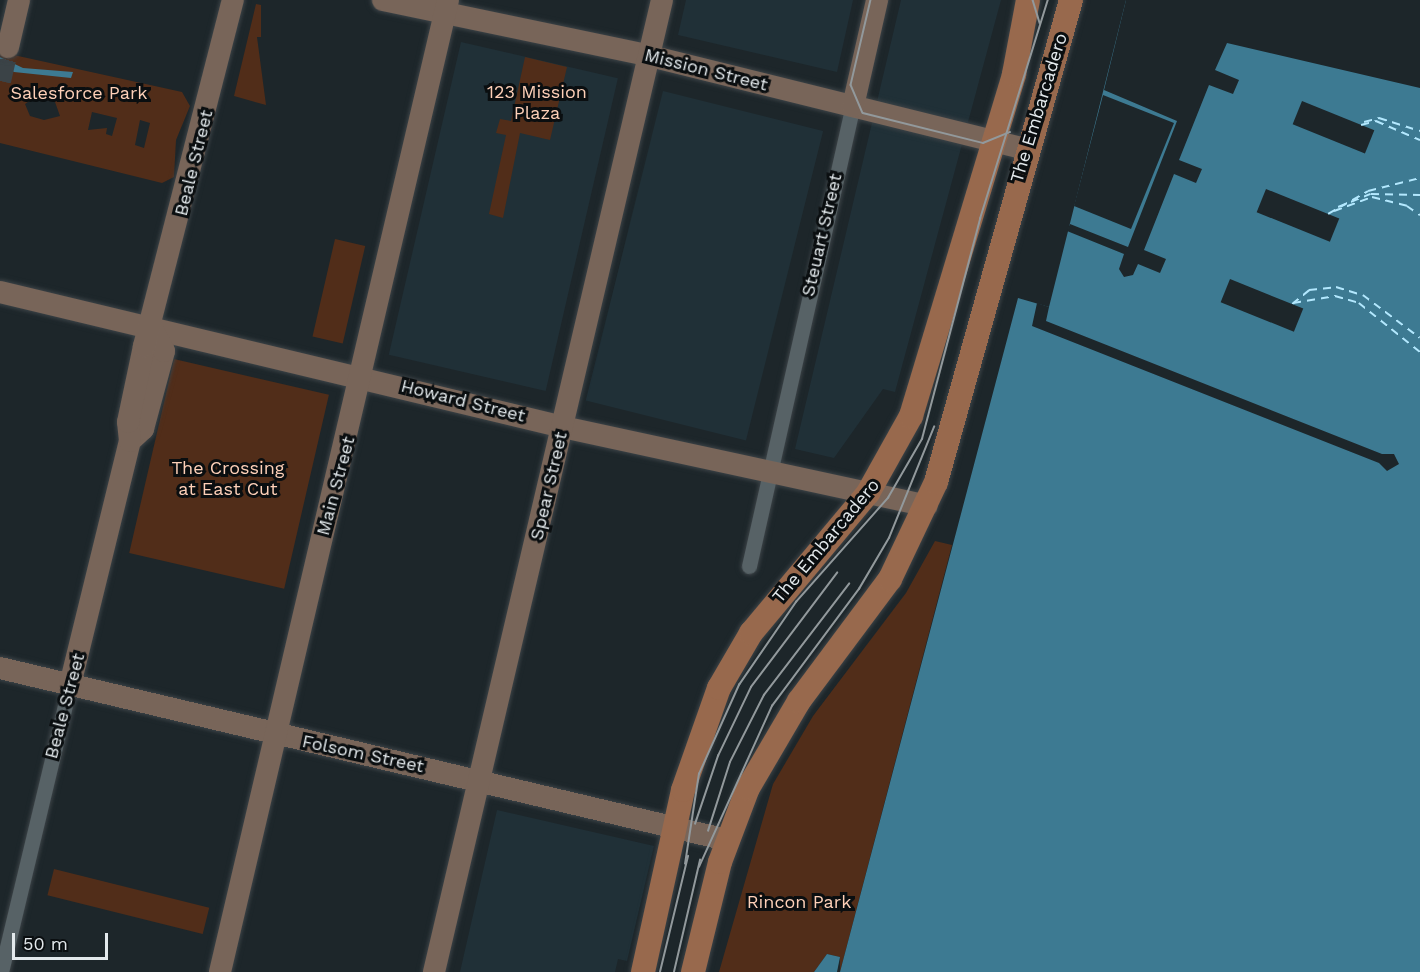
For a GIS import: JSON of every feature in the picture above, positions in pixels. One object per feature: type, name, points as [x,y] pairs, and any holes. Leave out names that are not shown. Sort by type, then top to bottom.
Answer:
[{"type":"main road","name":"The Embarcadero","points":[[643,972],[675,827],[698,740],[731,665],[785,589],[868,494],[894,453],[921,391],[992,139],[1014,74],[1028,0]]},
{"type":"main road","name":"The Embarcadero","points":[[693,972],[727,840],[779,730],[873,606],[927,506],[1071,0]]},
{"type":"street","points":[[8,47],[19,0]]},
{"type":"street","name":"Beale Street","points":[[2,972],[130,441],[128,422],[150,325],[233,0]]},
{"type":"street","name":"Mission Street","points":[[383,0],[446,7],[1027,149]]},
{"type":"street","name":"Spear Street","points":[[434,972],[481,781],[662,0]]},
{"type":"street","name":"Steuart Street","points":[[749,566],[767,470],[877,0]]},
{"type":"street","name":"Main Street","points":[[220,972],[350,435],[360,375],[446,7]]},
{"type":"street","name":"Howard Street","points":[[0,292],[360,375],[563,427],[927,506]]},
{"type":"street","name":"Folsom Street","points":[[0,668],[727,840]]},
{"type":"shaded area","points":[[686,0],[853,0],[837,72],[678,35]]},
{"type":"shaded area","points":[[901,0],[1001,0],[895,392],[883,389],[834,458],[795,449]]},
{"type":"shaded area","points":[[461,42],[618,78],[546,391],[389,355]]},
{"type":"shaded area","points":[[663,91],[823,131],[746,440],[586,401]]},
{"type":"shaded area","points":[[497,810],[654,846],[627,961],[618,959],[615,972],[460,972]]},
{"type":"green space","points":[[256,4],[261,5],[261,37],[257,37],[266,105],[234,96]]},
{"type":"green space","name":"Salesforce Park","points":[[0,52],[182,92],[190,106],[176,140],[174,177],[162,183],[0,143]],"holes":[[[35,97],[55,102],[60,116],[44,120],[30,116],[25,104]],[[92,112],[117,118],[112,136],[106,134],[107,128],[88,130]],[[140,120],[150,123],[144,148],[135,145]]]},
{"type":"green space","name":"123 Mission Plaza","points":[[525,57],[567,67],[550,140],[520,133],[503,218],[489,214],[506,135],[496,133],[500,119],[511,121]]},
{"type":"green space","points":[[335,239],[365,246],[343,343],[313,336]]},
{"type":"green space","name":"The Crossing at East Cut","points":[[174,359],[329,395],[284,589],[129,553]]},
{"type":"green space","name":"Rincon Park","points":[[935,541],[952,545],[840,972],[840,957],[827,954],[814,972],[719,972],[773,784],[813,716],[906,593]]},
{"type":"green space","points":[[54,869],[209,908],[203,934],[47,895]]},
{"type":"water","points":[[1126,0],[1420,0],[1420,972],[840,972],[1018,298],[1049,307]]},
{"type":"water","points":[[0,57],[23,68],[73,72],[71,78],[14,72],[0,64]]},
{"type":"water","points":[[827,954],[840,957],[837,972],[814,972]]},
{"type":"pier","points":[[1126,0],[1420,0],[1420,88],[1227,43],[1215,70],[1239,80],[1233,94],[1209,85],[1179,160],[1202,169],[1196,183],[1174,174],[1144,250],[1166,259],[1160,273],[1138,264],[1133,275],[1124,277],[1119,269],[1124,254],[1067,231],[1070,224],[1128,247],[1177,121],[1104,90]]},
{"type":"pier","points":[[1103,95],[1174,123],[1131,229],[1074,206]]},
{"type":"pier","points":[[1302,101],[1374,130],[1365,153],[1293,124]]},
{"type":"pier","points":[[1266,189],[1339,219],[1330,242],[1257,212]]},
{"type":"pier","points":[[1230,279],[1303,309],[1294,332],[1221,302]]},
{"type":"pier","points":[[1037,303],[1049,307],[1046,321],[1382,454],[1394,454],[1399,464],[1387,471],[1379,463],[1032,326]]},
{"type":"ferry route","points":[[1364,122],[1379,118],[1420,131]]},
{"type":"ferry route","points":[[1361,125],[1376,121],[1420,140]]},
{"type":"ferry route","points":[[1328,214],[1368,191],[1420,178]]},
{"type":"ferry route","points":[[1338,207],[1371,194],[1420,195]]},
{"type":"ferry route","points":[[1334,211],[1372,197],[1407,206],[1420,215]]},
{"type":"ferry route","points":[[1292,304],[1309,290],[1336,287],[1363,295],[1420,338]]},
{"type":"ferry route","points":[[1293,303],[1335,296],[1359,303],[1420,352]]},
{"type":"tunnel","points":[[0,81],[8,47]]},
{"type":"tram line","points":[[871,0],[851,85],[863,113],[983,143],[1010,132]]},
{"type":"tram line","points":[[1033,0],[1040,23]]},
{"type":"tram line","points":[[685,864],[699,774],[739,685],[796,602],[888,498],[922,439],[980,219],[1048,0]]},
{"type":"tram line","points":[[699,867],[772,706],[859,589],[889,538],[934,427]]},
{"type":"tram line","points":[[695,824],[718,756],[751,687],[837,573]]},
{"type":"tram line","points":[[708,831],[730,762],[764,695],[849,584]]},
{"type":"tram line","points":[[660,972],[688,856]]},
{"type":"tram line","points":[[674,972],[700,860]]}]
